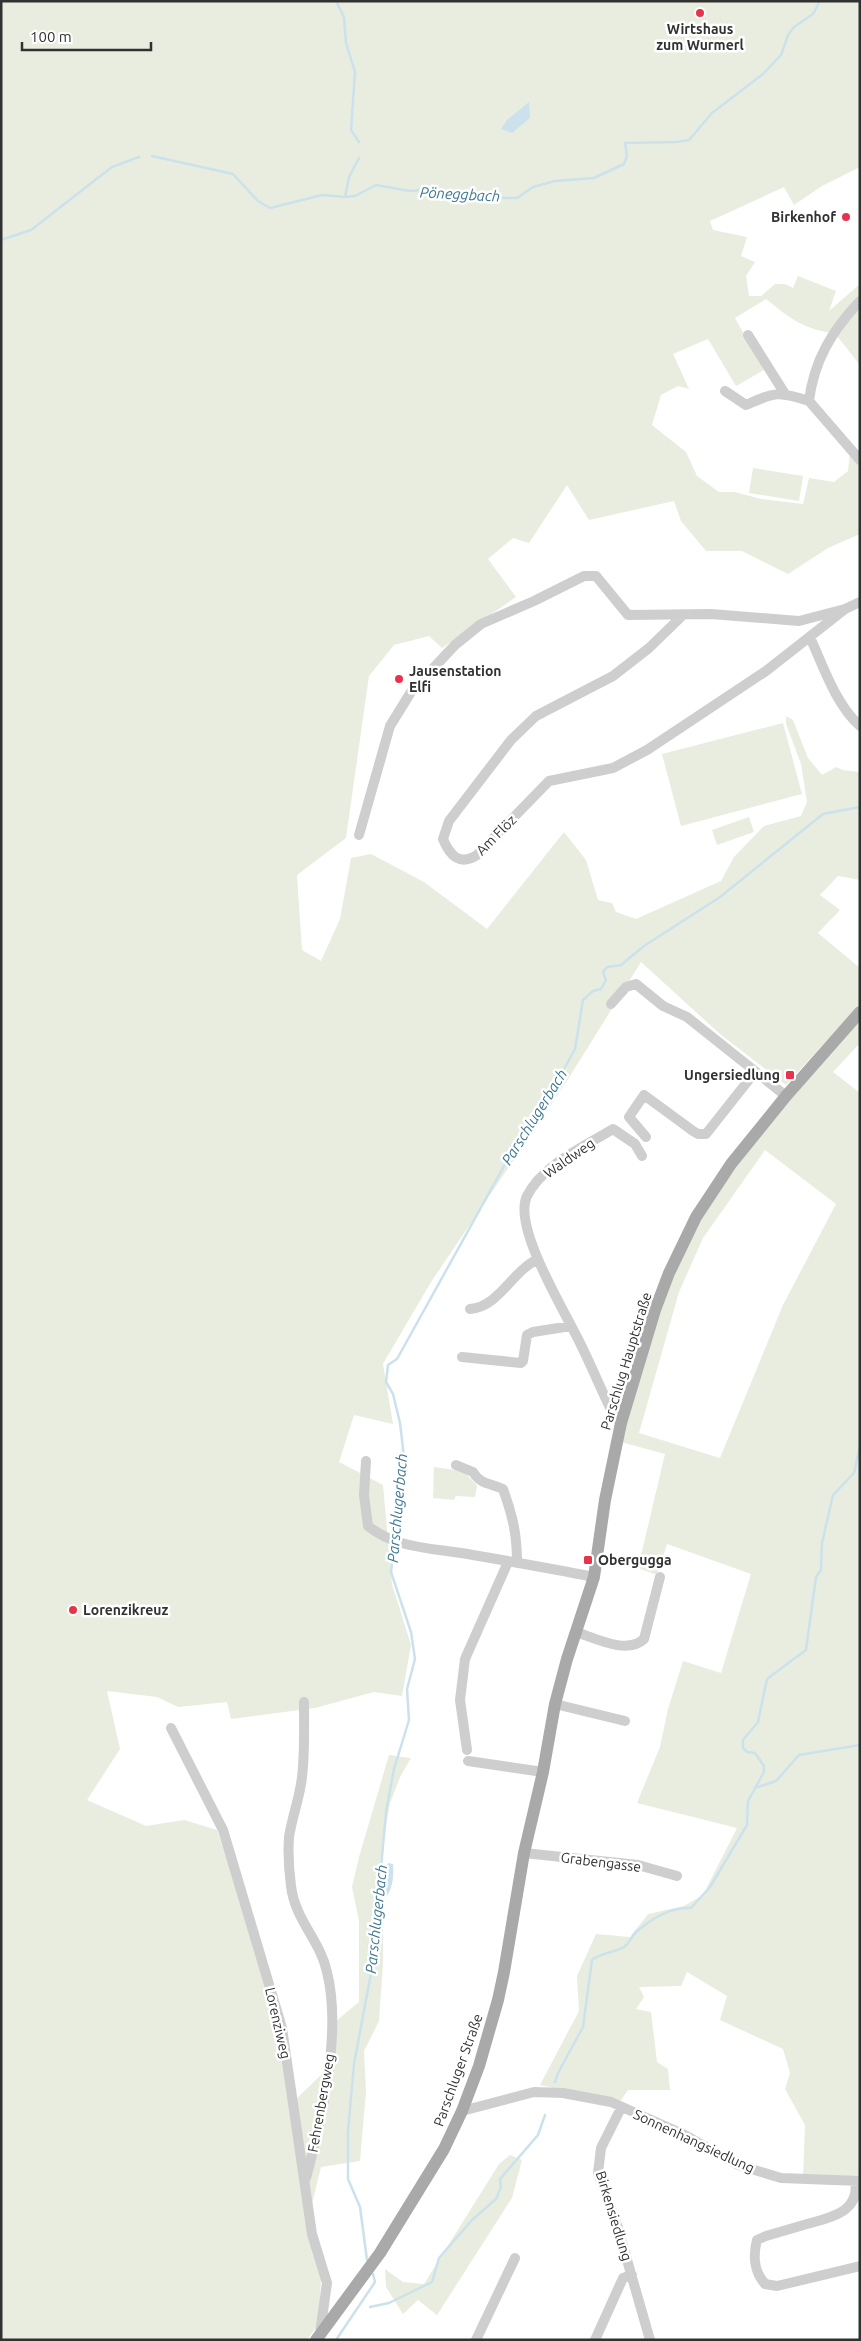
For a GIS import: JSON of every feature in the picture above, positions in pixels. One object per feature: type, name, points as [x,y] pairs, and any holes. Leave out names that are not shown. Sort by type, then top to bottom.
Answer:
[{"type":"main road","name":"Parschlug Hauptstraße","points":[[542,1773],[555,1704],[594,1578],[605,1500],[621,1423],[655,1310],[669,1273],[696,1217],[731,1164],[786,1096],[860,1012]]},
{"type":"main road","name":"Parschluger Straße","points":[[318,2336],[380,2253],[444,2149],[462,2111],[498,2000],[524,1853],[542,1773]]},
{"type":"street","points":[[809,401],[812,377],[826,346],[844,318],[860,301]]},
{"type":"street","points":[[748,335],[785,394]]},
{"type":"street","points":[[725,391],[746,405],[772,393],[785,394],[809,401],[860,460]]},
{"type":"street","points":[[360,835],[390,726],[411,692],[455,645],[481,624],[534,602],[584,576],[596,576],[628,615],[746,616],[799,621],[845,609],[860,602]]},
{"type":"street","name":"Am Flöz","points":[[682,616],[648,648],[612,676],[536,716],[511,740],[449,821],[443,839],[447,849],[460,860],[469,860],[477,855],[549,782],[613,768],[648,750],[766,671],[845,609]]},
{"type":"street","points":[[810,637],[839,700],[849,716],[860,726]]},
{"type":"street","points":[[611,1004],[626,987],[636,984],[663,1006],[687,1017],[786,1096]]},
{"type":"street","points":[[646,1137],[628,1117],[644,1095],[698,1134],[706,1134],[755,1072]]},
{"type":"street","name":"Waldweg","points":[[621,1423],[614,1416],[538,1259],[527,1224],[524,1207],[526,1198],[536,1182],[566,1157],[613,1129],[635,1144],[642,1156]]},
{"type":"street","points":[[470,1309],[488,1304],[525,1265],[538,1259]]},
{"type":"street","points":[[462,1357],[521,1363],[527,1335],[534,1332],[570,1326]]},
{"type":"street","points":[[366,1461],[364,1495],[368,1526],[379,1535],[395,1541],[594,1578]]},
{"type":"street","points":[[456,1466],[473,1472],[477,1479],[484,1484],[503,1489],[517,1536],[512,1563],[465,1659],[460,1700],[467,1750]]},
{"type":"street","points":[[576,1632],[619,1646],[639,1644],[644,1639],[660,1577]]},
{"type":"street","name":"Fehrenbergweg","points":[[304,1702],[302,1778],[289,1837],[291,1887],[298,1915],[314,1940],[327,1972],[331,2008],[330,2062],[316,2143],[305,2183]]},
{"type":"street","points":[[555,1704],[625,1721]]},
{"type":"street","name":"Lorenziweg","points":[[171,1728],[223,1830],[282,2028],[312,2234],[327,2283],[318,2336]]},
{"type":"street","points":[[468,1762],[542,1773]]},
{"type":"street","name":"Grabengasse","points":[[524,1853],[638,1866],[677,1876]]},
{"type":"street","points":[[462,2111],[534,2092],[563,2093],[611,2102],[621,2108]]},
{"type":"street","name":"Sonnenhangsiedlung","points":[[621,2108],[685,2135],[738,2165],[781,2178],[857,2181],[857,2190],[850,2206],[836,2217],[766,2236],[757,2240],[755,2248],[757,2276],[764,2284],[777,2286],[860,2266]]},
{"type":"street","name":"Birkensiedlung","points":[[621,2108],[601,2148],[598,2173],[632,2275],[650,2340]]},
{"type":"street","points":[[476,2340],[515,2258]]},
{"type":"street","points":[[595,2340],[623,2278],[632,2275]]},
{"type":"shaded area","points":[[1,1],[860,1],[860,167],[822,186],[794,205],[784,187],[710,221],[713,230],[747,237],[741,256],[755,262],[746,276],[749,296],[761,296],[775,284],[785,284],[793,288],[798,276],[836,291],[829,311],[860,284],[860,296],[832,333],[812,328],[796,321],[766,299],[735,318],[764,370],[736,386],[708,339],[673,354],[689,389],[678,386],[661,395],[652,425],[686,452],[697,476],[719,492],[735,492],[761,499],[803,504],[809,478],[834,482],[848,471],[850,453],[860,465],[860,534],[828,548],[788,574],[742,551],[706,551],[681,521],[674,501],[589,520],[567,485],[529,543],[513,538],[488,559],[516,597],[442,648],[429,636],[394,645],[369,676],[346,838],[297,875],[302,950],[321,961],[340,919],[351,858],[371,854],[424,882],[487,929],[564,832],[586,860],[598,900],[612,903],[616,912],[636,919],[721,881],[734,857],[764,826],[801,816],[807,802],[801,764],[786,724],[786,716],[793,720],[808,758],[822,775],[836,767],[843,770],[860,772],[860,880],[838,876],[820,895],[840,910],[818,933],[860,968],[860,1004],[786,1085],[720,1034],[641,962],[565,1084],[431,1282],[383,1364],[393,1424],[354,1415],[339,1462],[383,1485],[392,1584],[411,1645],[402,1696],[374,1692],[315,1708],[231,1719],[227,1702],[178,1707],[157,1697],[107,1691],[120,1749],[87,1800],[146,1826],[184,1820],[217,1830],[249,1925],[277,2033],[291,2104],[322,2074],[335,2022],[359,2002],[359,1921],[352,1887],[389,1755],[411,1758],[401,1775],[390,1803],[376,1885],[383,1926],[383,1963],[379,2021],[364,2051],[366,2091],[360,2161],[321,2167],[306,2228],[321,2278],[319,2323],[307,2340],[1,2340]]},
{"type":"shaded area","points":[[860,305],[860,365],[837,336]]},
{"type":"shaded area","points":[[753,468],[803,476],[799,501],[749,493]]},
{"type":"shaded area","points":[[783,723],[802,794],[681,826],[662,754]]},
{"type":"shaded area","points":[[749,817],[754,832],[717,845],[712,830]]},
{"type":"shaded area","points":[[860,1018],[860,1043],[833,1072],[860,1093],[860,2176],[803,2177],[805,2125],[785,2089],[790,2073],[783,2049],[720,2020],[727,1996],[687,1972],[681,1986],[639,1987],[644,1997],[636,2009],[651,2012],[657,2062],[668,2069],[670,2090],[628,2090],[619,2103],[540,2085],[579,2011],[577,1976],[596,1934],[630,1937],[648,1914],[684,1906],[703,1895],[737,1828],[637,1803],[660,1747],[668,1709],[683,1661],[721,1673],[751,1574],[667,1544],[657,1575],[638,1568],[665,1454],[621,1442],[660,1308],[694,1227],[755,1140]],"holes":[[[765,1150],[836,1204],[783,1305],[720,1458],[639,1433],[679,1292],[703,1238]]]},
{"type":"shaded area","points":[[434,1467],[463,1471],[477,1485],[475,1497],[456,1496],[454,1500],[433,1498]]},
{"type":"shaded area","points":[[510,2155],[522,2160],[512,2198],[437,2315],[418,2300],[403,2314],[386,2287],[385,2269],[403,2282],[424,2284],[499,2164]]},
{"type":"water","points":[[529,102],[530,118],[512,133],[501,129],[507,120]]},
{"type":"water","points":[[388,1863],[393,1864],[393,1879],[389,1893],[383,1900],[380,1892],[381,1882]]},
{"type":"waterway","points":[[336,1],[344,17],[346,43],[355,72],[351,130],[359,142]]},
{"type":"waterway","name":"Pöneggbach","points":[[152,156],[233,174],[258,201],[270,208],[322,195],[355,196],[376,185],[410,191],[431,189],[465,197],[478,198],[493,194],[504,198],[517,198],[533,187],[555,181],[594,178],[624,164],[627,156],[625,143],[689,140],[712,113],[763,74],[781,55],[788,35],[794,27],[813,14],[820,1]]},
{"type":"waterway","name":"Pöneggbach","points":[[1,240],[31,230],[112,167],[139,157]]},
{"type":"waterway","points":[[345,197],[349,177],[359,158]]},
{"type":"waterway","name":"Parschlugerbach","points":[[395,1538],[399,1480],[404,1457],[400,1423],[393,1394],[386,1382],[388,1365],[397,1359],[514,1148],[549,1096],[575,1049],[583,1000],[593,991],[601,989],[606,980],[603,972],[607,967],[621,965],[644,946],[720,897],[823,814],[860,807]]},
{"type":"waterway","points":[[555,2082],[583,2027],[592,1960],[600,1955],[624,1947],[636,1932],[662,1914],[676,1909],[691,1908],[710,1887],[747,1825],[748,1801],[764,1772],[764,1766],[755,1753],[747,1752],[743,1748],[743,1740],[758,1722],[767,1679],[806,1650],[816,1577],[821,1570],[822,1543],[833,1495],[854,1473],[860,1446]]},
{"type":"waterway","name":"Parschlugerbach","points":[[367,2260],[360,2207],[348,2179],[348,2132],[354,2064],[372,1968],[386,1812],[394,1769],[409,1720],[407,1689],[415,1659],[411,1632],[391,1572],[394,1544]]},
{"type":"waterway","points":[[758,1787],[776,1781],[799,1755],[860,1745]]},
{"type":"waterway","points":[[370,2307],[389,2303],[432,2282],[439,2258],[472,2220],[496,2199],[501,2187],[500,2179],[538,2135],[545,2115]]},
{"type":"waterway","name":"Parschlugerbach","points":[[336,2340],[375,2282],[373,2274]]},
{"type":"place","name":"Wirtshaus zum Wurmerl","points":[[700,13]]},
{"type":"place","name":"Birkenhof","points":[[846,217]]},
{"type":"place","name":"Jausenstation Elfi","points":[[399,679]]},
{"type":"place","name":"Ungersiedlung","points":[[790,1075]]},
{"type":"place","name":"Obergugga","points":[[588,1560]]},
{"type":"place","name":"Lorenzikreuz","points":[[73,1610]]}]
